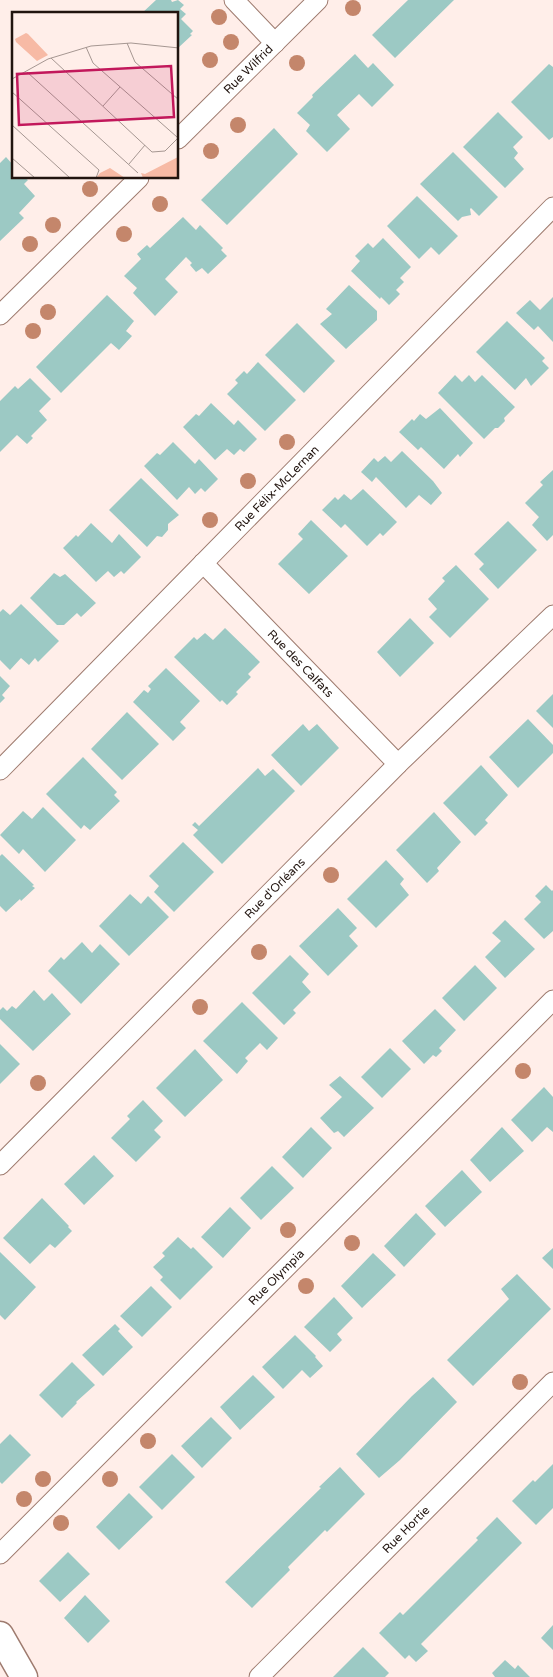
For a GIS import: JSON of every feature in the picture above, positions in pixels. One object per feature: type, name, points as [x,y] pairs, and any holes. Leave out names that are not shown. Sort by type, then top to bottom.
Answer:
[{"type":"main road","points":[[0,1635],[24,1677]]},
{"type":"street","points":[[234,0],[275,43]]},
{"type":"street","name":"Rue Wilfrid","points":[[179,138],[318,0]]},
{"type":"street","points":[[0,315],[138,179]]},
{"type":"street","name":"Rue Félix-McLernan","points":[[0,770],[553,207]]},
{"type":"street","name":"Rue des Calfats","points":[[203,563],[398,764]]},
{"type":"street","name":"Rue d'Orléans","points":[[0,1165],[398,764],[553,615]]},
{"type":"street","name":"Rue Olympia","points":[[0,1554],[553,1000]]},
{"type":"street","name":"Rue Hortie","points":[[259,1677],[553,1382]]},
{"type":"building","points":[[156,0],[171,0],[172,2],[178,0],[184,5],[180,9],[186,14],[181,19],[193,31],[190,34],[192,35],[179,47],[179,12],[143,12]]},
{"type":"building","points":[[408,0],[454,0],[395,58],[372,35]]},
{"type":"building","points":[[355,54],[368,68],[373,63],[394,85],[372,107],[359,94],[337,115],[350,129],[327,152],[306,131],[310,125],[297,113],[313,97],[312,95]]},
{"type":"building","points":[[549,64],[553,67],[553,137],[549,140],[511,102]]},
{"type":"building","points":[[498,112],[523,137],[513,147],[518,153],[514,158],[524,169],[505,188],[463,147]]},
{"type":"building","points":[[274,128],[298,154],[227,225],[201,200]]},
{"type":"building","points":[[453,152],[498,197],[479,216],[471,208],[471,215],[462,217],[458,221],[420,184]]},
{"type":"building","points":[[6,157],[12,164],[12,179],[28,180],[24,184],[35,196],[19,213],[24,218],[0,241],[0,163]]},
{"type":"building","points":[[417,196],[458,236],[439,255],[431,247],[419,259],[387,226]]},
{"type":"building","points":[[183,217],[196,230],[200,225],[223,248],[221,250],[227,256],[208,274],[202,268],[196,272],[190,265],[192,263],[186,257],[165,279],[178,292],[155,316],[133,293],[137,288],[124,276],[141,259],[137,254],[147,245],[150,248]]},
{"type":"building","points":[[383,238],[411,267],[400,278],[404,282],[396,290],[400,294],[389,305],[381,297],[380,299],[351,271],[360,261],[355,256],[368,243],[373,248]]},
{"type":"building","points":[[349,285],[377,311],[377,320],[346,349],[320,324],[332,314],[326,309]]},
{"type":"building","points":[[107,295],[134,321],[126,331],[132,336],[119,350],[111,343],[61,393],[36,367]]},
{"type":"building","points":[[553,297],[553,342],[538,326],[534,330],[516,313],[530,300],[540,310]]},
{"type":"building","points":[[507,321],[545,358],[542,361],[549,368],[531,386],[526,378],[515,390],[476,352]]},
{"type":"building","points":[[297,323],[335,361],[304,393],[265,355]]},
{"type":"building","points":[[258,362],[296,400],[265,431],[227,394],[238,383],[235,380],[244,371],[247,374]]},
{"type":"building","points":[[455,375],[462,382],[469,375],[475,382],[482,375],[515,407],[504,418],[505,421],[484,439],[438,393]]},
{"type":"building","points":[[30,378],[51,399],[39,411],[47,420],[31,436],[33,438],[27,444],[17,435],[0,452],[0,401],[15,386],[18,389]]},
{"type":"building","points":[[211,403],[234,425],[238,420],[257,439],[244,452],[240,449],[234,455],[227,449],[215,460],[183,427],[196,414],[199,416]]},
{"type":"building","points":[[440,408],[473,443],[460,457],[458,454],[444,469],[421,447],[418,450],[399,432],[420,414],[426,419]]},
{"type":"building","points":[[173,442],[195,464],[199,459],[218,479],[205,492],[201,488],[195,494],[189,487],[177,500],[144,466],[157,453],[160,455]]},
{"type":"building","points":[[402,451],[433,481],[442,493],[431,505],[419,495],[406,508],[376,477],[372,482],[361,472],[374,458],[378,462],[385,456],[391,462]]},
{"type":"building","points":[[553,470],[553,535],[547,541],[532,525],[539,517],[525,503],[543,485],[540,482]]},
{"type":"building","points":[[141,478],[179,515],[168,524],[168,530],[162,537],[157,536],[147,547],[109,510]]},
{"type":"building","points":[[363,489],[397,522],[383,536],[380,533],[367,546],[345,524],[341,528],[322,510],[335,497],[338,500],[344,494],[351,500]]},
{"type":"building","points":[[311,520],[348,556],[309,594],[278,564],[303,539],[298,534]]},
{"type":"building","points":[[508,521],[537,550],[498,589],[479,569],[484,564],[474,554]]},
{"type":"building","points":[[91,523],[112,543],[119,534],[141,557],[124,574],[121,571],[114,577],[108,571],[96,582],[63,548],[76,535],[78,537]]},
{"type":"building","points":[[456,565],[489,599],[450,638],[429,617],[437,609],[428,599],[445,581],[442,578]]},
{"type":"building","points":[[54,573],[60,577],[65,574],[96,603],[81,617],[77,613],[64,625],[57,625],[30,598]]},
{"type":"building","points":[[21,604],[59,641],[38,662],[35,658],[29,665],[21,658],[10,670],[0,660],[0,612],[3,609],[10,615]]},
{"type":"building","points":[[410,618],[434,643],[400,677],[377,652]]},
{"type":"building","points":[[225,628],[260,662],[248,674],[251,677],[236,692],[238,694],[227,705],[222,700],[220,702],[174,657],[194,637],[197,640],[205,633],[213,640]]},
{"type":"building","points":[[166,668],[200,701],[180,722],[186,728],[173,741],[133,702],[144,690],[148,693],[151,689],[148,686]]},
{"type":"building","points":[[0,676],[10,686],[2,695],[5,698],[0,703]]},
{"type":"building","points":[[553,694],[553,728],[536,711]]},
{"type":"building","points":[[127,712],[159,744],[122,780],[91,749]]},
{"type":"building","points":[[528,719],[553,745],[553,753],[518,788],[489,757]]},
{"type":"building","points":[[303,724],[309,731],[317,724],[339,748],[301,786],[271,755]]},
{"type":"building","points":[[83,757],[117,792],[114,795],[120,801],[90,830],[84,825],[81,829],[46,794]]},
{"type":"building","points":[[481,765],[508,795],[485,820],[488,823],[475,836],[443,803]]},
{"type":"building","points":[[258,768],[265,776],[273,769],[295,791],[222,864],[193,835],[198,830],[192,825],[195,822],[199,826]]},
{"type":"building","points":[[43,807],[76,840],[45,872],[23,849],[19,854],[0,835],[23,811],[32,819]]},
{"type":"building","points":[[434,812],[461,842],[437,868],[439,871],[427,883],[396,850]]},
{"type":"building","points":[[183,842],[214,872],[174,912],[154,892],[159,886],[149,876]]},
{"type":"building","points":[[2,854],[35,888],[6,912],[0,906],[0,856]]},
{"type":"building","points":[[386,860],[404,879],[400,884],[409,895],[376,928],[347,899]]},
{"type":"building","points":[[546,885],[553,890],[553,931],[544,939],[524,919],[541,902],[535,896]]},
{"type":"building","points":[[130,894],[141,904],[148,896],[169,917],[129,956],[99,926]]},
{"type":"building","points":[[338,908],[357,928],[349,936],[358,946],[328,976],[299,946]]},
{"type":"building","points":[[505,920],[535,949],[505,978],[485,957],[501,941],[492,933]]},
{"type":"building","points":[[82,942],[92,953],[100,944],[120,964],[81,1004],[48,971],[61,957],[64,960]]},
{"type":"building","points":[[290,955],[309,974],[302,982],[311,992],[293,1010],[296,1013],[284,1025],[252,993]]},
{"type":"building","points":[[475,965],[497,988],[464,1021],[442,998]]},
{"type":"building","points":[[34,990],[44,1001],[52,993],[71,1014],[33,1051],[0,1019],[0,1010],[3,1007],[7,1011],[12,1006],[16,1009]]},
{"type":"building","points":[[242,1002],[278,1038],[267,1050],[260,1043],[245,1058],[248,1061],[237,1074],[203,1041]]},
{"type":"building","points":[[435,1009],[456,1030],[439,1048],[442,1051],[436,1057],[433,1055],[424,1064],[402,1041]]},
{"type":"building","points":[[0,1044],[20,1064],[0,1084]]},
{"type":"building","points":[[390,1048],[411,1069],[382,1098],[361,1077]]},
{"type":"building","points":[[195,1049],[223,1080],[185,1117],[156,1088]]},
{"type":"building","points":[[340,1076],[374,1108],[344,1137],[338,1131],[334,1133],[320,1118],[342,1097],[329,1085]]},
{"type":"building","points":[[544,1087],[553,1097],[553,1132],[547,1127],[532,1142],[511,1120]]},
{"type":"building","points":[[143,1100],[163,1121],[154,1130],[161,1137],[136,1162],[111,1138],[130,1119],[127,1116]]},
{"type":"building","points":[[311,1127],[332,1148],[303,1178],[282,1157]]},
{"type":"building","points":[[502,1127],[524,1151],[490,1182],[470,1160]]},
{"type":"building","points":[[94,1155],[114,1176],[84,1205],[64,1184]]},
{"type":"building","points":[[272,1166],[294,1188],[261,1220],[240,1198]]},
{"type":"building","points":[[462,1170],[482,1192],[445,1227],[425,1206]]},
{"type":"building","points":[[42,1198],[72,1231],[55,1248],[50,1244],[30,1264],[3,1238]]},
{"type":"building","points":[[230,1207],[251,1228],[223,1258],[201,1237]]},
{"type":"building","points":[[416,1213],[436,1234],[404,1267],[384,1246]]},
{"type":"building","points":[[178,1237],[191,1249],[193,1247],[213,1267],[180,1300],[160,1280],[163,1277],[153,1267],[165,1256],[162,1253]]},
{"type":"building","points":[[553,1248],[553,1269],[542,1258]]},
{"type":"building","points":[[0,1252],[36,1287],[5,1320],[0,1315]]},
{"type":"building","points":[[373,1253],[396,1275],[362,1308],[341,1286]]},
{"type":"building","points":[[517,1274],[551,1309],[473,1386],[447,1360],[509,1299],[501,1289]]},
{"type":"building","points":[[151,1286],[172,1307],[142,1337],[120,1316]]},
{"type":"building","points":[[334,1297],[353,1318],[337,1334],[342,1340],[330,1352],[304,1327]]},
{"type":"building","points":[[115,1324],[120,1329],[118,1331],[133,1347],[103,1376],[82,1355]]},
{"type":"building","points":[[295,1335],[316,1356],[323,1366],[310,1378],[302,1370],[283,1389],[262,1367]]},
{"type":"building","points":[[72,1362],[95,1385],[62,1418],[39,1395]]},
{"type":"building","points":[[253,1375],[275,1397],[240,1430],[220,1407]]},
{"type":"building","points":[[433,1377],[457,1402],[400,1460],[379,1478],[356,1454]]},
{"type":"building","points":[[211,1417],[232,1438],[202,1468],[181,1446]]},
{"type":"building","points":[[10,1434],[31,1455],[2,1484],[0,1482],[0,1444]]},
{"type":"building","points":[[172,1454],[195,1477],[162,1510],[139,1487]]},
{"type":"building","points":[[553,1464],[553,1508],[536,1525],[512,1501],[533,1480],[535,1482]]},
{"type":"building","points":[[340,1467],[365,1494],[288,1567],[290,1570],[252,1608],[225,1582]]},
{"type":"building","points":[[129,1493],[153,1517],[119,1550],[96,1527]]},
{"type":"building","points":[[497,1517],[522,1543],[421,1644],[428,1651],[416,1662],[409,1655],[405,1659],[379,1633],[400,1612],[403,1615],[478,1540],[476,1538]]},
{"type":"building","points":[[68,1552],[90,1574],[60,1602],[39,1581]]},
{"type":"building","points":[[85,1595],[110,1621],[88,1643],[64,1618]]},
{"type":"building","points":[[553,1625],[553,1650],[541,1638]]},
{"type":"building","points":[[363,1647],[389,1673],[385,1677],[333,1677]]},
{"type":"building","points":[[505,1660],[515,1669],[518,1665],[530,1677],[495,1677],[492,1673]]}]
